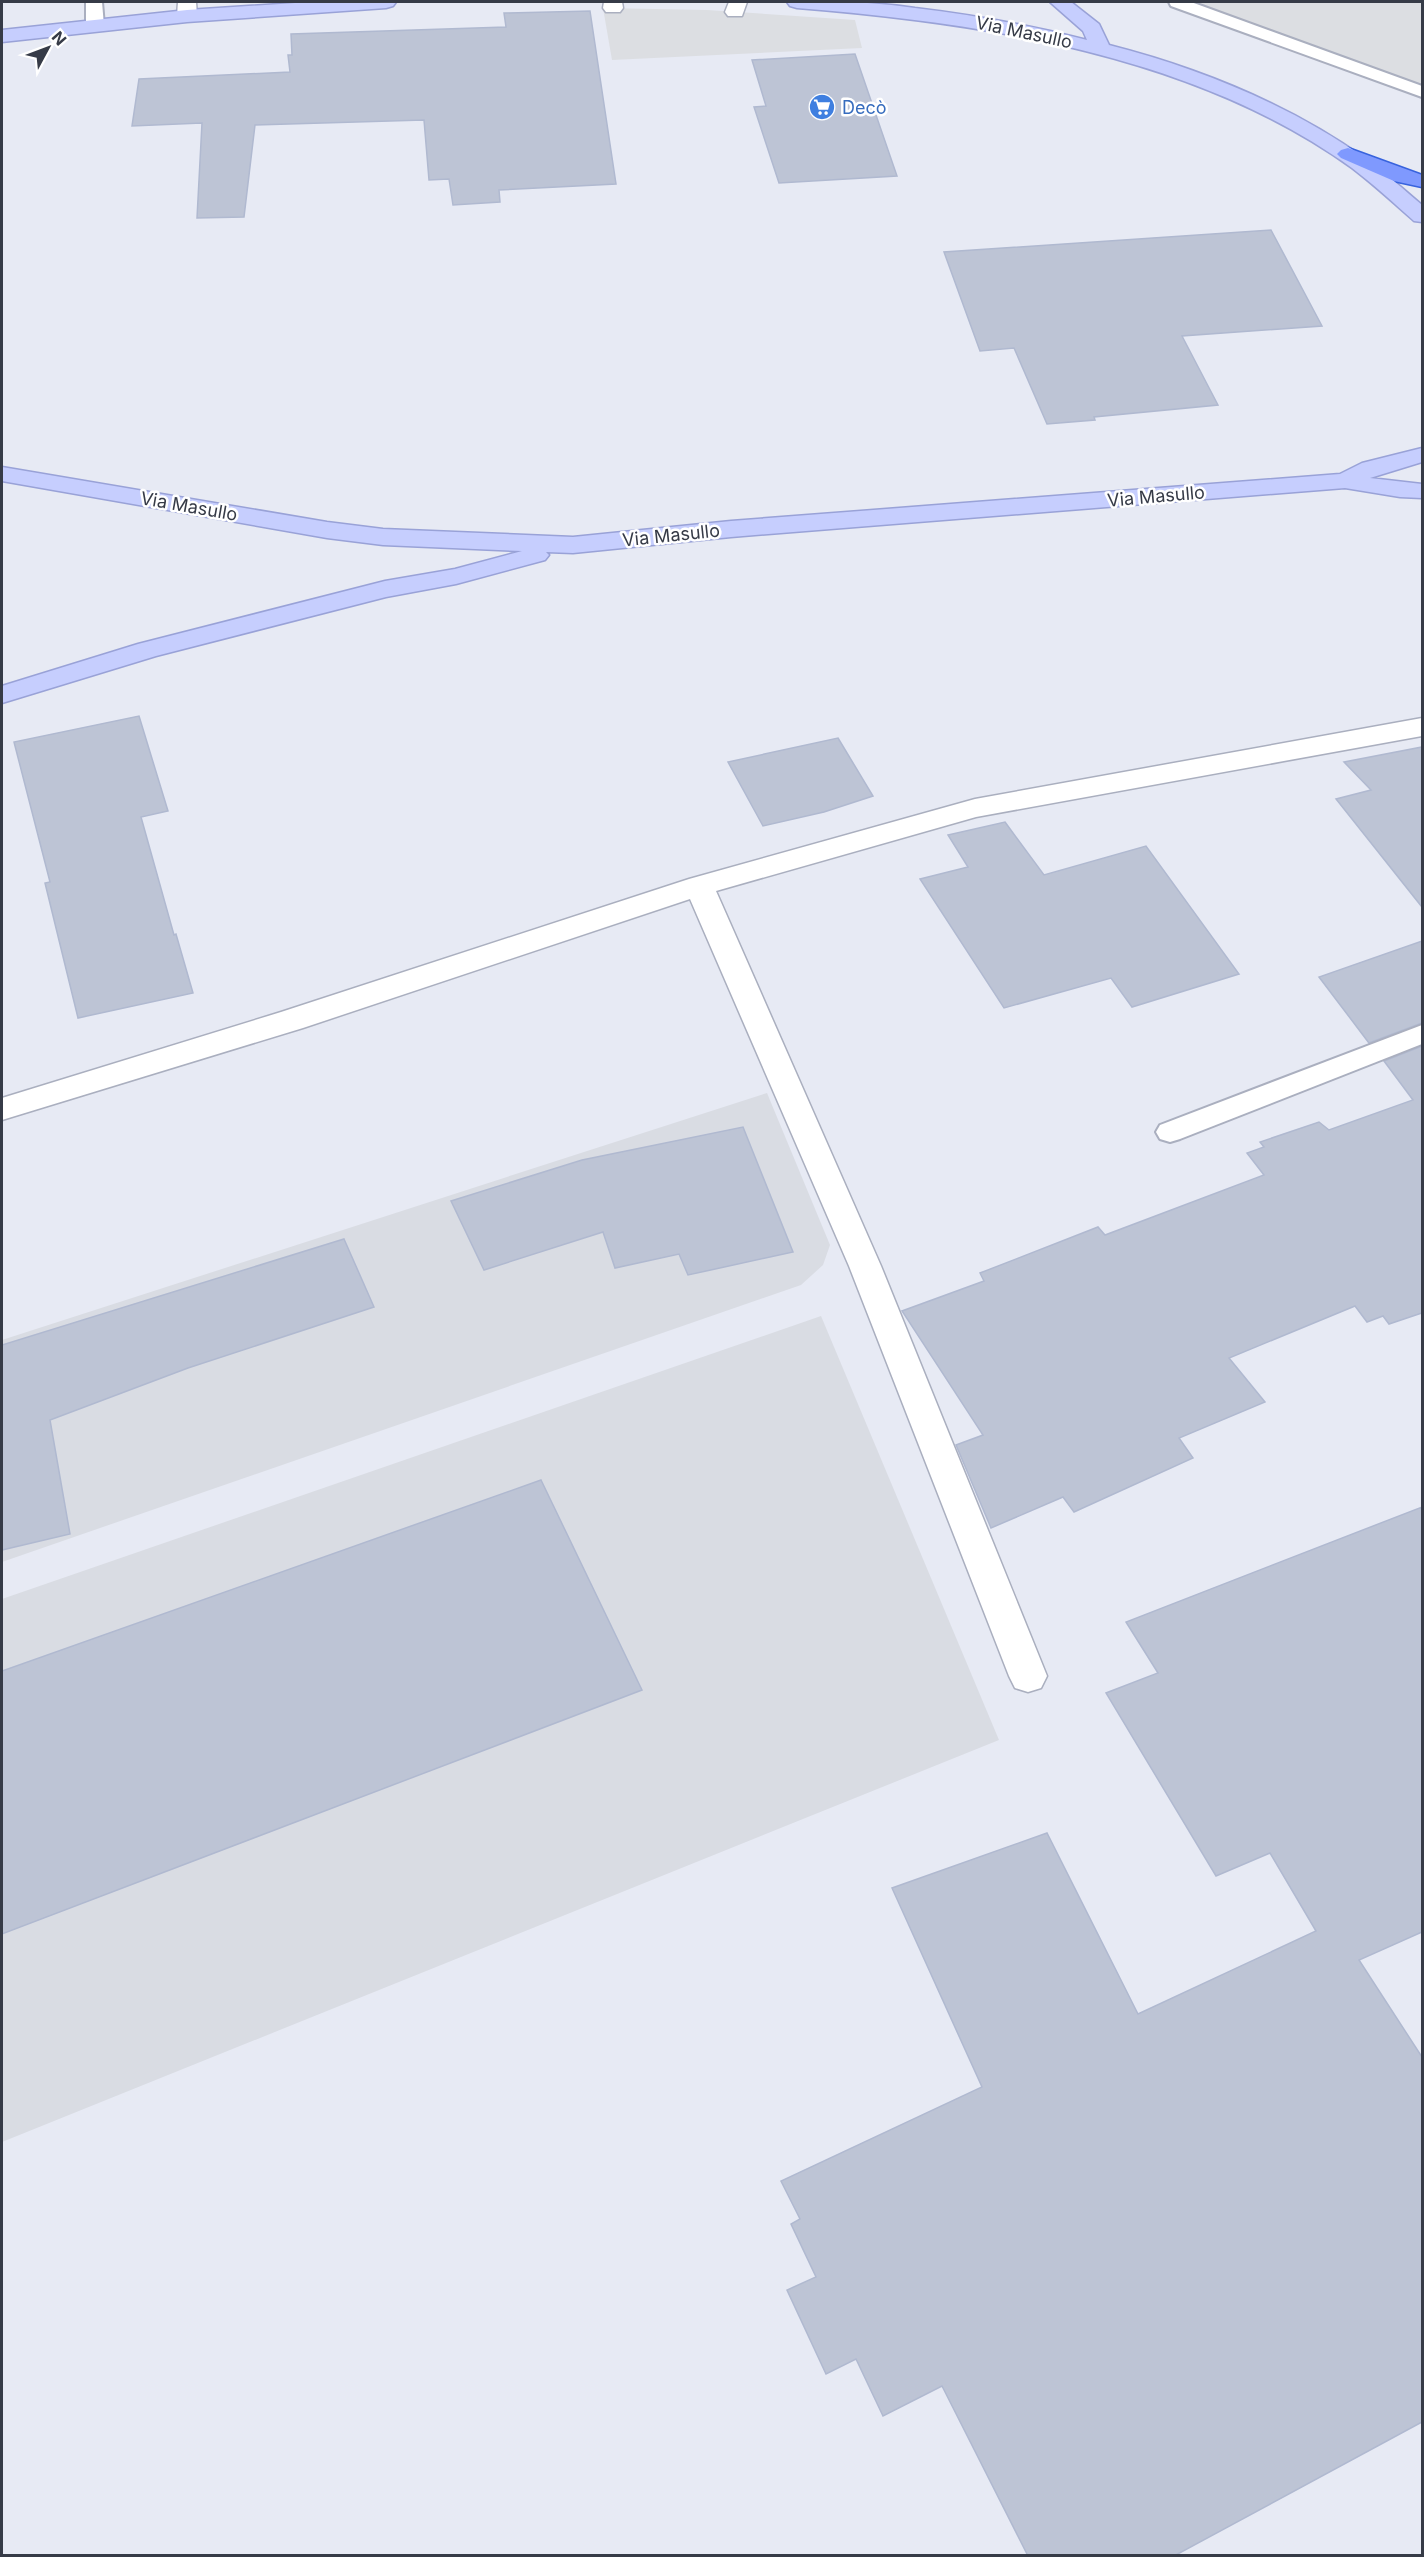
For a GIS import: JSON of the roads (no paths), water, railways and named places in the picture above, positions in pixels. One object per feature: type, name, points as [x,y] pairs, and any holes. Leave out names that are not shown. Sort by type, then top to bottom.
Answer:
[{"type":"highway","points":[[1348,154],[1402,176],[1422,181]]},
{"type":"main road","points":[[2,36],[94,26],[187,9],[386,2]]},
{"type":"main road","name":"Via Masullo","points":[[797,2],[899,10],[975,21],[1100,49],[1224,90],[1270,110],[1348,154],[1383,180],[1422,216]]},
{"type":"main road","points":[[1060,2],[1092,28],[1100,49]]},
{"type":"main road","name":"Via Masullo","points":[[1345,481],[1371,468],[1422,455]]},
{"type":"main road","name":"Via Masullo","points":[[2,474],[327,530],[383,537],[573,545],[731,529],[1345,481],[1400,490],[1422,491]]},
{"type":"main road","points":[[2,695],[147,650],[385,589],[456,576],[573,545]]},
{"type":"street","points":[[2,1109],[292,1020],[699,886],[975,808],[1422,727]]},
{"type":"street","points":[[699,886],[865,1266],[1028,1676]]},
{"type":"lane","points":[[94,2],[94,26]]},
{"type":"lane","points":[[1178,2],[1422,92]]},
{"type":"lane","points":[[1170,1132],[1422,1034]]},
{"type":"place","name":"Decò","points":[[822,107]]}]
